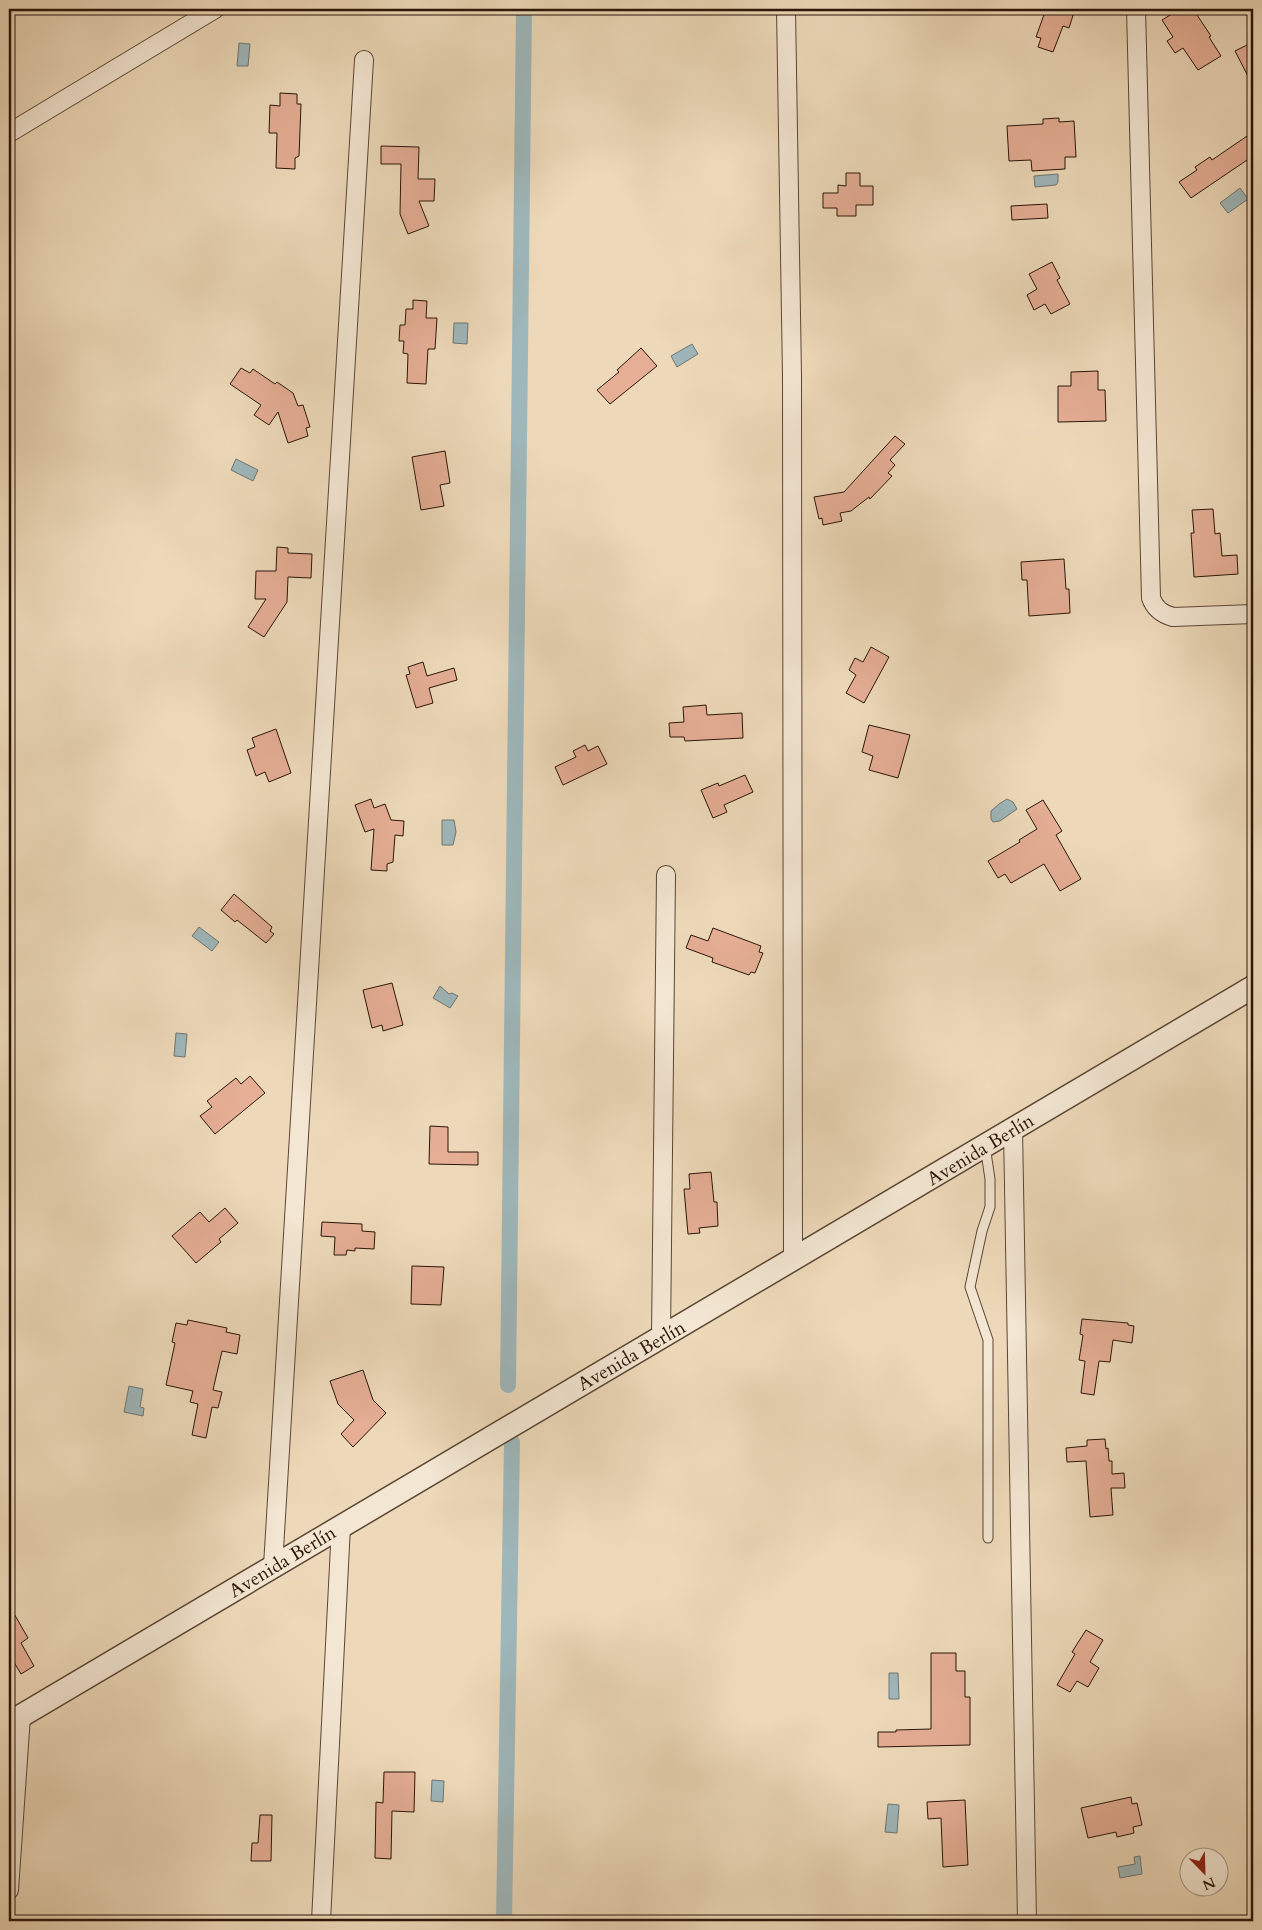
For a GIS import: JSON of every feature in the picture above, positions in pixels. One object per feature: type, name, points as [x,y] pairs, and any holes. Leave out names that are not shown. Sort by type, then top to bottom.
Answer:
[{"type":"street","points":[[9,133],[215,9]]},
{"type":"street","points":[[786,9],[792,386],[793,1260]]},
{"type":"street","points":[[1136,9],[1151,598],[1161,613],[1173,617],[1253,614]]},
{"type":"street","points":[[273,1566],[364,60]]},
{"type":"street","points":[[661,1337],[666,875]]},
{"type":"street","name":"Avenida Berlín","points":[[15,1720],[1253,988]]},
{"type":"street","points":[[1013,1129],[1027,1921]]},
{"type":"street","points":[[321,1921],[341,1526]]},
{"type":"street","points":[[9,1890],[15,1720]]},
{"type":"lane","points":[[985,1146],[990,1179],[990,1207],[982,1231],[970,1287],[988,1340],[988,1538]]},
{"type":"water","points":[[239,43],[250,44],[248,66],[237,66]]},
{"type":"water","points":[[1058,174],[1056,185],[1035,187],[1034,176]]},
{"type":"water","points":[[1240,188],[1248,199],[1228,213],[1220,203]]},
{"type":"water","points":[[454,323],[468,323],[467,344],[453,343]]},
{"type":"water","points":[[692,344],[698,354],[677,367],[671,356]]},
{"type":"water","points":[[236,459],[258,470],[253,481],[231,470]]},
{"type":"water","points":[[1007,799],[1013,802],[1017,809],[1000,821],[993,822],[991,811]]},
{"type":"water","points":[[442,820],[454,820],[456,832],[453,845],[442,845]]},
{"type":"water","points":[[199,927],[219,942],[212,951],[192,936]]},
{"type":"water","points":[[440,986],[449,994],[452,993],[458,996],[450,1008],[433,998]]},
{"type":"water","points":[[176,1033],[187,1034],[185,1057],[174,1056]]},
{"type":"water","points":[[129,1386],[143,1389],[140,1407],[144,1408],[143,1416],[124,1412]]},
{"type":"water","points":[[889,1673],[898,1673],[899,1699],[889,1699]]},
{"type":"water","points":[[432,1780],[444,1781],[443,1802],[431,1801]]},
{"type":"water","points":[[888,1804],[899,1805],[897,1833],[885,1832]]},
{"type":"water","points":[[1140,1856],[1142,1874],[1120,1878],[1118,1867],[1135,1864],[1134,1857]]},
{"type":"building","points":[[1046,9],[1075,9],[1069,28],[1063,26],[1053,52],[1038,47],[1041,38],[1036,37]]},
{"type":"building","points":[[1180,9],[1193,9],[1211,36],[1209,37],[1221,56],[1198,70],[1183,48],[1175,53],[1167,41],[1173,37],[1162,20]]},
{"type":"building","points":[[1253,42],[1253,86],[1235,51]]},
{"type":"building","points":[[280,93],[297,94],[297,104],[301,104],[299,156],[295,158],[295,169],[276,168],[277,133],[269,133],[270,105],[280,106]]},
{"type":"building","points":[[1059,118],[1059,122],[1074,121],[1076,157],[1065,157],[1065,169],[1032,171],[1031,160],[1009,161],[1007,126],[1043,124],[1043,119]]},
{"type":"building","points":[[1253,132],[1253,156],[1191,198],[1179,182],[1197,170],[1195,167],[1210,157],[1212,160]]},
{"type":"building","points":[[381,146],[419,147],[418,179],[435,179],[434,201],[419,201],[429,226],[408,234],[400,214],[401,164],[381,164]]},
{"type":"building","points":[[846,173],[860,173],[860,186],[873,186],[873,205],[856,205],[856,216],[837,216],[837,208],[823,208],[823,193],[838,193],[838,185],[846,186]]},
{"type":"building","points":[[1047,204],[1048,218],[1012,220],[1011,206]]},
{"type":"building","points":[[1052,262],[1060,278],[1057,280],[1070,304],[1051,314],[1045,304],[1034,310],[1027,295],[1037,289],[1029,274]]},
{"type":"building","points":[[413,300],[427,301],[426,318],[437,318],[435,349],[428,349],[426,384],[407,383],[408,354],[403,353],[404,341],[399,341],[400,325],[405,325],[406,309],[413,309]]},
{"type":"building","points":[[641,348],[657,366],[610,404],[597,390],[619,372],[617,370]]},
{"type":"building","points":[[241,368],[250,373],[253,369],[275,384],[277,382],[293,393],[298,406],[303,405],[310,427],[306,428],[308,436],[288,443],[278,412],[269,425],[254,415],[261,405],[230,384]]},
{"type":"building","points":[[1098,371],[1098,390],[1105,390],[1106,421],[1058,422],[1058,386],[1071,386],[1071,372]]},
{"type":"building","points":[[895,436],[905,444],[890,460],[895,465],[888,473],[892,476],[870,499],[869,497],[851,511],[840,513],[842,521],[823,525],[822,518],[819,519],[814,497],[844,492]]},
{"type":"building","points":[[445,451],[450,483],[440,485],[444,506],[421,510],[412,457]]},
{"type":"building","points":[[1213,509],[1215,534],[1220,533],[1222,556],[1237,555],[1238,574],[1194,577],[1191,533],[1194,533],[1192,510]]},
{"type":"building","points":[[277,547],[288,548],[288,553],[312,554],[311,578],[288,577],[287,602],[264,637],[248,627],[266,599],[255,599],[256,571],[276,571]]},
{"type":"building","points":[[1064,559],[1066,589],[1069,589],[1070,613],[1029,616],[1027,580],[1022,580],[1021,562]]},
{"type":"building","points":[[871,647],[889,657],[864,703],[846,693],[856,675],[849,670],[855,658],[863,662]]},
{"type":"building","points":[[423,662],[427,676],[454,668],[457,680],[429,688],[433,703],[416,708],[406,675],[410,674],[408,667]]},
{"type":"building","points":[[706,705],[707,715],[742,713],[743,738],[685,741],[684,737],[670,737],[669,723],[684,722],[683,707]]},
{"type":"building","points":[[869,725],[910,735],[898,778],[869,770],[873,756],[862,752]]},
{"type":"building","points":[[276,729],[291,773],[269,782],[265,772],[256,776],[247,750],[255,747],[252,738]]},
{"type":"building","points":[[585,745],[588,751],[598,746],[607,764],[563,785],[555,767],[576,757],[573,751]]},
{"type":"building","points":[[745,775],[753,792],[724,805],[727,812],[713,818],[701,790],[718,783],[719,786]]},
{"type":"building","points":[[371,799],[374,808],[385,804],[391,820],[404,821],[403,836],[395,835],[393,862],[387,864],[387,871],[371,870],[374,829],[365,832],[355,805]]},
{"type":"building","points":[[1043,800],[1062,831],[1056,835],[1081,879],[1060,891],[1044,864],[1011,883],[1005,874],[998,878],[988,861],[1020,842],[1019,840],[1037,829],[1026,810]]},
{"type":"building","points":[[234,894],[272,927],[270,931],[274,934],[266,943],[221,910]]},
{"type":"building","points":[[713,928],[761,946],[759,952],[763,953],[755,973],[751,972],[749,975],[712,962],[713,958],[686,948],[691,935],[708,941]]},
{"type":"building","points":[[392,983],[403,1025],[383,1031],[382,1025],[372,1028],[363,990]]},
{"type":"building","points":[[250,1076],[265,1093],[215,1134],[200,1116],[212,1107],[207,1101],[236,1078],[241,1084]]},
{"type":"building","points":[[430,1126],[448,1127],[448,1152],[478,1152],[478,1165],[429,1164]]},
{"type":"building","points":[[711,1172],[714,1202],[717,1202],[718,1226],[699,1228],[700,1233],[688,1234],[684,1189],[690,1189],[689,1174]]},
{"type":"building","points":[[225,1208],[238,1223],[219,1239],[221,1242],[196,1263],[172,1236],[200,1212],[209,1222]]},
{"type":"building","points":[[322,1222],[362,1224],[362,1231],[375,1232],[374,1249],[355,1248],[355,1251],[347,1250],[346,1255],[334,1255],[335,1237],[321,1236]]},
{"type":"building","points":[[412,1266],[444,1267],[441,1305],[411,1304]]},
{"type":"building","points":[[1082,1319],[1128,1323],[1128,1325],[1134,1326],[1132,1343],[1113,1340],[1110,1362],[1099,1361],[1094,1395],[1081,1393],[1085,1361],[1079,1360],[1083,1335],[1080,1334]]},
{"type":"building","points":[[188,1320],[227,1328],[226,1332],[240,1335],[237,1354],[222,1351],[213,1390],[222,1392],[218,1408],[212,1407],[206,1438],[192,1435],[198,1404],[190,1402],[193,1391],[166,1385],[175,1343],[172,1342],[176,1323],[187,1325]]},
{"type":"building","points":[[363,1370],[373,1400],[386,1413],[353,1447],[341,1434],[354,1420],[338,1404],[330,1381]]},
{"type":"building","points":[[1105,1439],[1109,1461],[1112,1461],[1112,1474],[1124,1473],[1125,1488],[1111,1488],[1113,1515],[1090,1517],[1086,1461],[1067,1462],[1066,1448],[1087,1446],[1087,1440]]},
{"type":"building","points":[[9,1605],[28,1638],[21,1643],[34,1666],[21,1674],[9,1654]]},
{"type":"building","points":[[1086,1630],[1103,1640],[1090,1662],[1099,1668],[1088,1687],[1077,1681],[1070,1692],[1057,1685],[1075,1654],[1072,1652]]},
{"type":"building","points":[[931,1653],[956,1653],[956,1671],[965,1671],[965,1697],[970,1697],[970,1745],[878,1747],[878,1732],[931,1729]]},
{"type":"building","points":[[384,1772],[415,1772],[414,1812],[392,1811],[391,1859],[375,1858],[376,1802],[383,1803]]},
{"type":"building","points":[[1131,1797],[1132,1804],[1137,1803],[1142,1825],[1133,1827],[1134,1833],[1117,1837],[1116,1832],[1088,1838],[1081,1808]]},
{"type":"building","points":[[965,1800],[968,1865],[943,1867],[941,1818],[928,1819],[927,1802]]},
{"type":"building","points":[[260,1815],[272,1815],[271,1861],[251,1861],[252,1843],[258,1843]]},
{"type":"waterway","points":[[508,1385],[524,9]]},
{"type":"waterway","points":[[504,1921],[512,1442]]}]
